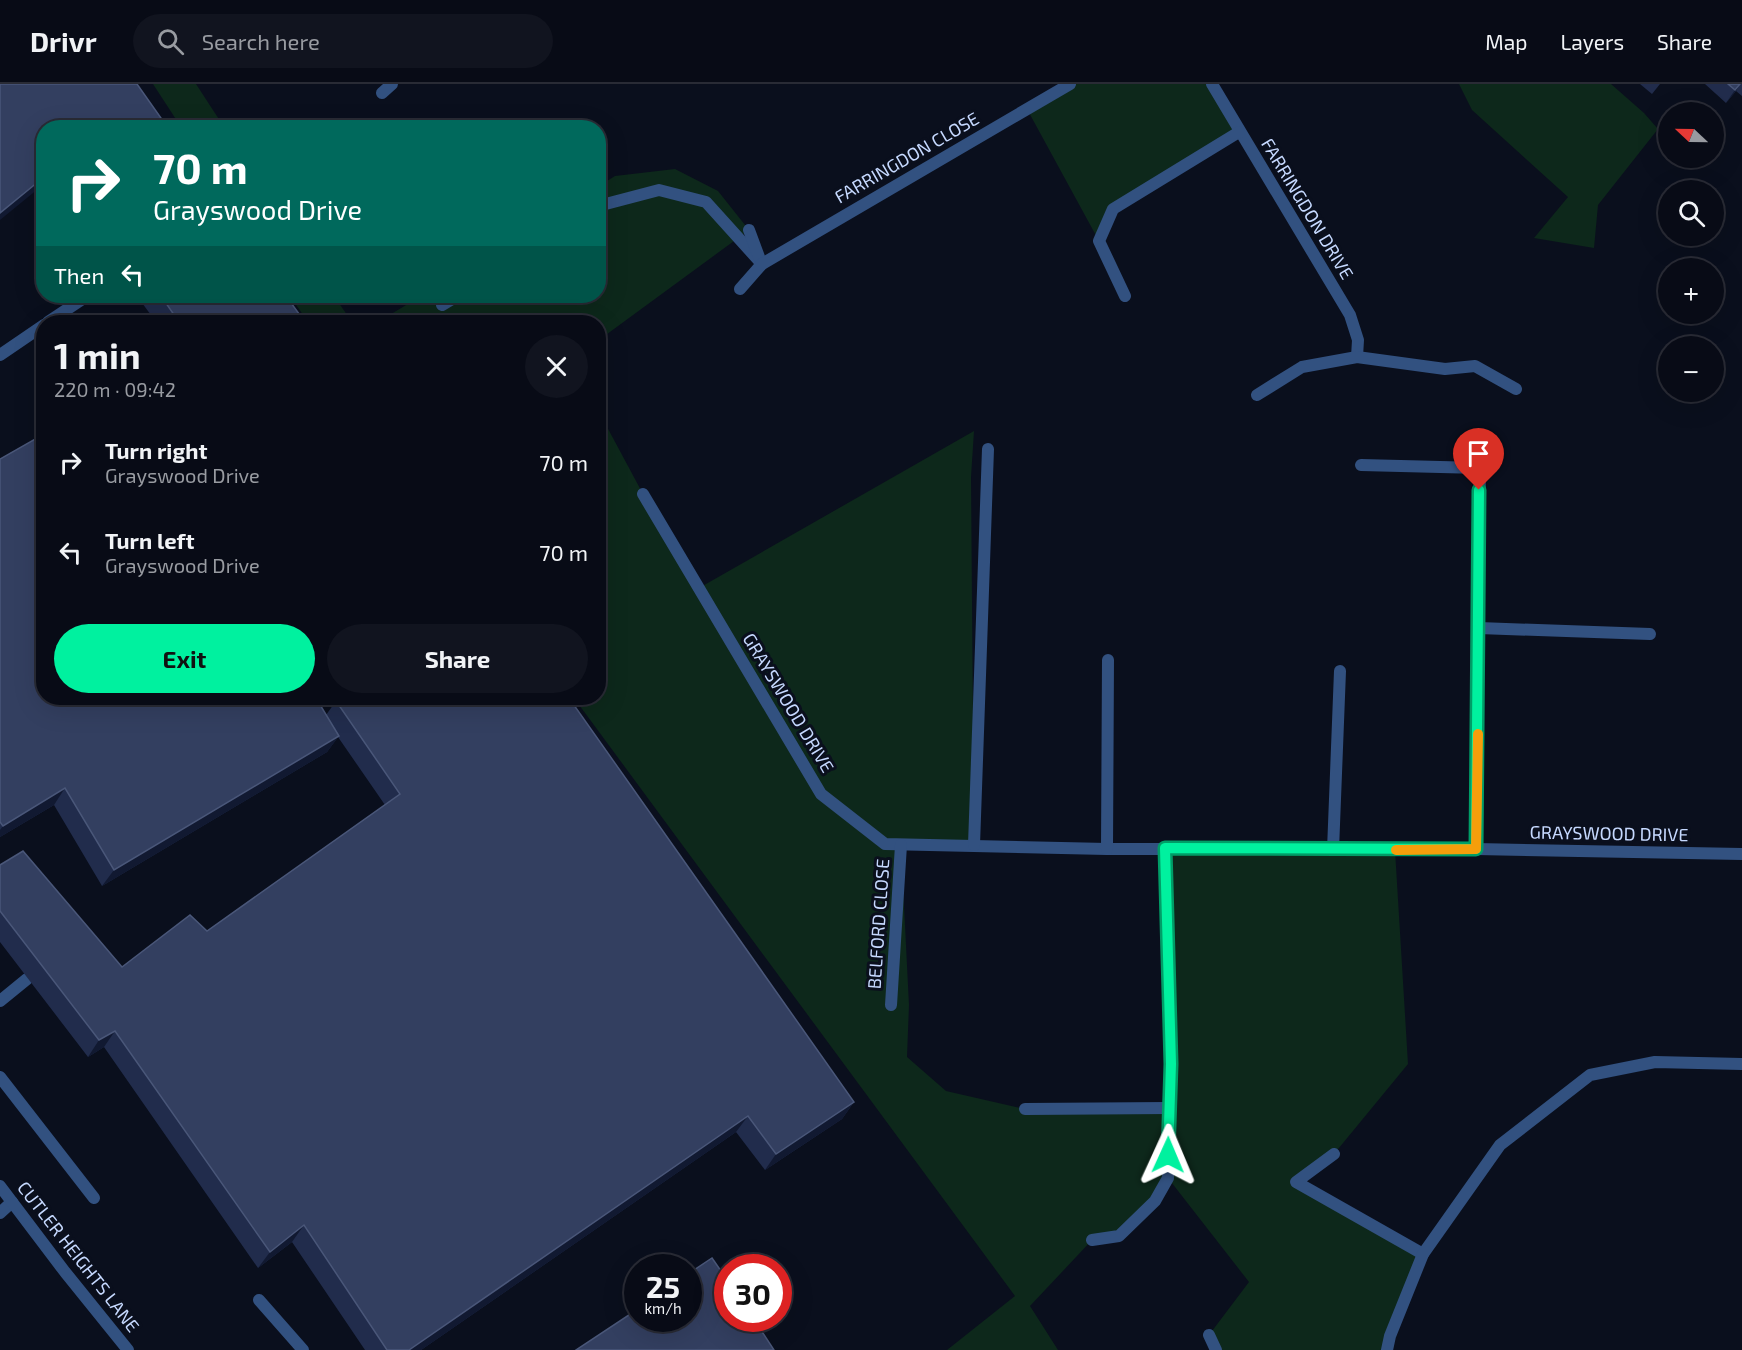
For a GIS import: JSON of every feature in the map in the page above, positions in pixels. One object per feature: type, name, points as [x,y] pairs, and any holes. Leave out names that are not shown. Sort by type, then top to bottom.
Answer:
[{"type":"street","points":[[382,93],[392,84]]},
{"type":"street","name":"FARRINGDON CLOSE","points":[[740,289],[762,264],[1070,84]]},
{"type":"street","name":"FARRINGDON DRIVE","points":[[1212,84],[1350,315],[1358,340],[1357,357]]},
{"type":"street","points":[[1125,296],[1099,241],[1113,209],[1239,132]]},
{"type":"street","points":[[606,204],[659,190],[706,202],[762,264]]},
{"type":"street","points":[[749,230],[762,264]]},
{"type":"street","points":[[58,315],[76,303]]},
{"type":"street","points":[[0,355],[36,330]]},
{"type":"street","points":[[1257,395],[1302,367],[1357,357],[1445,369],[1475,366],[1516,389]]},
{"type":"street","points":[[974,845],[988,449]]},
{"type":"street","points":[[1361,465],[1480,468],[1476,849]]},
{"type":"street","name":"GRAYSWOOD DRIVE","points":[[643,494],[821,794],[885,844],[1107,849],[1476,849],[1742,854]]},
{"type":"street","points":[[1479,628],[1650,634]]},
{"type":"street","points":[[1107,849],[1108,660]]},
{"type":"street","points":[[1333,850],[1340,671]]},
{"type":"street","name":"BELFORD CLOSE","points":[[891,1005],[902,846]]},
{"type":"street","points":[[1092,1240],[1119,1236],[1155,1202],[1168,1178],[1171,1064],[1165,848]]},
{"type":"street","points":[[0,1002],[27,979]]},
{"type":"street","points":[[1387,1350],[1390,1336],[1423,1254],[1500,1145],[1590,1075],[1655,1062],[1742,1064]]},
{"type":"street","points":[[0,1077],[94,1198]]},
{"type":"street","points":[[1025,1109],[1169,1108]]},
{"type":"street","points":[[1334,1154],[1296,1182],[1423,1254]]},
{"type":"street","name":"CUTLER HEIGHTS LANE","points":[[0,1186],[64,1272],[128,1350]]},
{"type":"street","points":[[0,1213],[12,1202]]},
{"type":"street","points":[[259,1300],[303,1350]]},
{"type":"street","points":[[1209,1335],[1216,1350]]},
{"type":"green space","points":[[153,84],[196,84],[219,120],[176,120]]},
{"type":"green space","points":[[1070,84],[1212,84],[1239,132],[1113,209],[1099,241],[1027,109]]},
{"type":"green space","points":[[1459,84],[1611,84],[1644,113],[1658,129],[1598,205],[1594,248],[1534,238],[1568,197],[1472,110]]},
{"type":"green space","points":[[675,169],[718,191],[749,230],[606,335],[606,315],[390,315],[409,303],[606,303],[606,182],[615,176]]},
{"type":"green space","points":[[295,303],[339,303],[347,315],[303,315]]},
{"type":"green space","points":[[606,425],[643,494],[699,588],[974,431],[971,477],[974,845],[901,846],[909,1005],[907,1057],[946,1091],[1025,1109],[1169,1108],[1165,848],[1395,850],[1408,1064],[1334,1154],[1296,1182],[1423,1254],[1387,1350],[1216,1350],[1209,1335],[1249,1282],[1168,1178],[1119,1236],[1092,1240],[1030,1306],[1058,1350],[947,1350],[1015,1296],[579,705],[606,705]]},
{"type":"building","points":[[0,84],[137,84],[162,120],[36,120],[36,184],[0,213]]},
{"type":"building","points":[[1728,84],[1740,84],[1735,90]]},
{"type":"building","points":[[166,303],[291,303],[300,315],[174,315]]},
{"type":"building","points":[[36,439],[36,705],[320,705],[339,736],[114,870],[65,788],[3,826],[0,822],[0,459]]},
{"type":"building","points":[[339,705],[574,705],[854,1102],[776,1154],[748,1116],[409,1350],[387,1350],[304,1225],[270,1252],[115,1031],[99,1040],[0,911],[0,865],[23,851],[122,967],[190,915],[207,931],[400,794]]},
{"type":"building","points":[[712,1258],[714,1261],[714,1332],[762,1332],[774,1350],[576,1350],[624,1318],[624,1332],[702,1332],[702,1265]]},
{"type":"slow traffic","points":[[1396,850],[1476,849],[1478,734]]},
{"type":"route","points":[[1168,1155],[1171,1064],[1165,848],[1476,849],[1479,490]]}]
